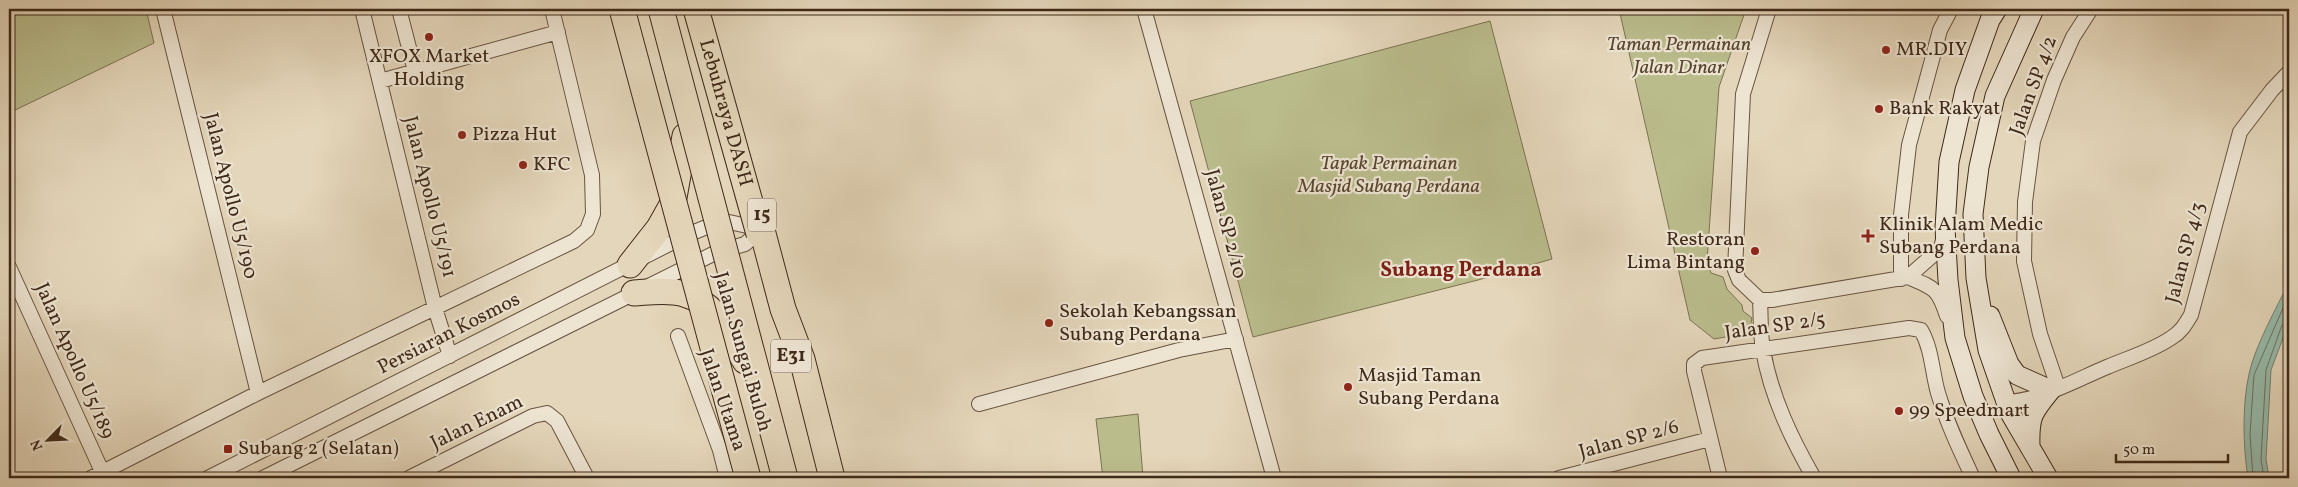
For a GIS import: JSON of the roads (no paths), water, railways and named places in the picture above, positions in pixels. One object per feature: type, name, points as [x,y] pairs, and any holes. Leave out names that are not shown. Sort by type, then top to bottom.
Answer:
[{"type":"highway","points":[[622,9],[748,478]]},
{"type":"highway","name":"Jalan Sungai Buloh","points":[[650,9],[686,136],[715,253],[777,478]]},
{"type":"highway","name":"Lebuhraya DASH","points":[[661,9],[785,478]]},
{"type":"highway","name":"Lebuhraya DASH","points":[[696,9],[823,478]]},
{"type":"highway","name":"15","points":[[701,9],[783,309],[802,359]]},
{"type":"highway","name":"15","points":[[707,9],[802,359],[832,478]]},
{"type":"highway","points":[[630,265],[659,228],[673,203],[686,136]]},
{"type":"highway","points":[[634,293],[684,294],[701,302],[718,316],[745,360]]},
{"type":"main road","points":[[1997,9],[1990,20],[1965,90],[1949,162],[1945,228],[1954,338],[1986,427],[2011,478]]},
{"type":"main road","points":[[2034,9],[1995,96],[1979,167],[1974,214],[1976,278],[1988,350],[2005,402],[2030,452],[2048,478]]},
{"type":"main road","points":[[1976,278],[2009,364],[2018,375],[2054,389],[2036,409],[2029,423],[2030,452]]},
{"type":"main road","points":[[1961,358],[1984,388],[2005,402]]},
{"type":"street","name":"Jalan Apollo U5/190","points":[[163,9],[258,393]]},
{"type":"street","name":"Jalan Apollo U5/191","points":[[362,9],[435,308],[450,356]]},
{"type":"street","points":[[399,9],[415,71]]},
{"type":"street","points":[[99,476],[258,393],[574,241],[587,230],[593,214],[592,176],[552,9]]},
{"type":"street","name":"Jalan SP 2/10","points":[[1144,9],[1274,478]]},
{"type":"street","points":[[1769,9],[1743,94],[1735,270],[1739,280],[1760,300],[1763,348],[1772,391],[1796,446],[1814,478]]},
{"type":"street","points":[[1904,278],[1901,214],[1909,145],[1940,30],[1951,9]]},
{"type":"street","name":"Jalan SP 4/2","points":[[2054,389],[2024,261],[2024,202],[2033,141],[2073,37],[2090,9]]},
{"type":"street","points":[[380,81],[558,32]]},
{"type":"street","name":"Jalan SP 4/3","points":[[2005,402],[2028,399],[2054,389],[2145,351],[2170,339],[2183,329],[2191,315],[2240,132],[2272,90],[2289,72]]},
{"type":"street","name":"15","points":[[709,226],[729,222],[762,229]]},
{"type":"street","name":"Persiaran Kosmos","points":[[208,478],[687,235],[709,226]]},
{"type":"street","points":[[1904,278],[1941,248],[1945,228]]},
{"type":"street","points":[[263,478],[715,253],[745,244],[762,229]]},
{"type":"street","name":"Jalan Apollo U5/189","points":[[9,267],[99,476]]},
{"type":"street","points":[[1760,300],[1772,300],[1904,278],[1932,287],[1941,299],[1954,338]]},
{"type":"street","name":"Jalan SP 2/5","points":[[1710,439],[1694,371],[1694,364],[1702,358],[1909,328],[1921,330],[1927,341],[1937,390],[1947,421],[1973,478]]},
{"type":"street","name":"Jalan Utama","points":[[678,336],[720,450],[727,478]]},
{"type":"street","points":[[979,404],[1179,350],[1236,339]]},
{"type":"street","name":"Jalan Enam","points":[[409,478],[533,416],[547,413],[557,421],[587,478]]},
{"type":"street","points":[[1710,439],[1720,478]]},
{"type":"street","name":"Jalan SP 2/6","points":[[1558,478],[1582,476],[1710,439]]},
{"type":"water","points":[[2289,282],[2289,322],[2271,370],[2266,459],[2269,478],[2248,478],[2244,426],[2245,399],[2249,374],[2261,340]]},
{"type":"place","name":"XFOX Market Holding","points":[[429,37]]},
{"type":"place","name":"MR.DIY","points":[[1886,50]]},
{"type":"place","name":"Bank Rakyat","points":[[1879,109]]},
{"type":"place","name":"Pizza Hut","points":[[462,135]]},
{"type":"place","name":"KFC","points":[[523,165]]},
{"type":"place","name":"Klinik Alam Medic Subang Perdana","points":[[1868,236]]},
{"type":"place","name":"Restoran Lima Bintang","points":[[1755,251]]},
{"type":"place","name":"Sekolah Kebangssan Subang Perdana","points":[[1049,323]]},
{"type":"place","name":"Masjid Taman Subang Perdana","points":[[1348,387]]},
{"type":"place","name":"99 Speedmart","points":[[1899,411]]},
{"type":"place","name":"Subang 2 (Selatan)","points":[[228,449]]},
{"type":"district","name":"Subang Perdana","points":[[1461,270]]},
{"type":"park label","name":"Taman Permainan Jalan Dinar","points":[[1679,56]]},
{"type":"park label","name":"Tapak Permainan Masjid Subang Perdana","points":[[1389,176]]}]
